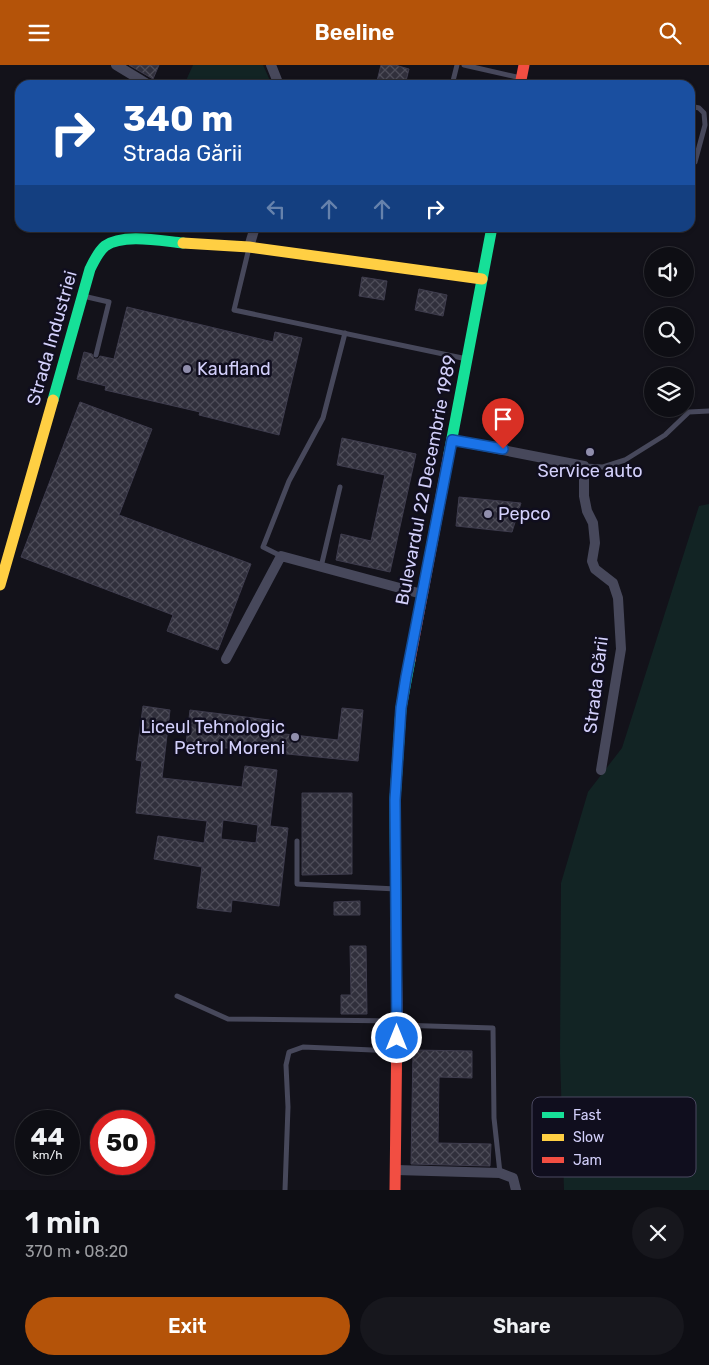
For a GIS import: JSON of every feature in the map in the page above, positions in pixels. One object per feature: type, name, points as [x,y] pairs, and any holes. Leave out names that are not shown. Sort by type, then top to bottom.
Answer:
[{"type":"main road","points":[[521,80],[524,65]]},
{"type":"main road","name":"Bulevardul 22 Decembrie 1989","points":[[395,1190],[397,1023],[395,800],[401,708],[492,232]]},
{"type":"main road","name":"Strada Industriei","points":[[0,585],[90,269],[104,246],[114,240],[128,239],[249,247],[482,279]]},
{"type":"street","points":[[116,65],[141,80]]},
{"type":"street","points":[[271,65],[277,80]]},
{"type":"street","points":[[249,247],[254,232]]},
{"type":"street","points":[[452,440],[584,466]]},
{"type":"street","name":"Strada Gării","points":[[584,466],[584,496],[587,511],[593,523],[595,543],[592,561],[601,575],[613,583],[618,598],[621,649],[601,770]]},
{"type":"street","points":[[226,659],[281,556],[422,594]]},
{"type":"street","points":[[396,1170],[500,1173],[513,1178],[516,1190]]},
{"type":"lane","points":[[453,80],[457,65]]},
{"type":"lane","points":[[464,65],[490,68],[519,80]]},
{"type":"lane","points":[[695,107],[704,113],[705,125],[695,161]]},
{"type":"lane","points":[[249,247],[234,310],[467,359]]},
{"type":"lane","points":[[82,296],[109,302],[96,355]]},
{"type":"lane","points":[[281,556],[263,547],[289,481],[323,418],[345,333]]},
{"type":"lane","points":[[584,466],[603,467],[625,460],[665,435],[689,412],[709,411]]},
{"type":"lane","points":[[321,567],[340,487]]},
{"type":"lane","points":[[297,841],[297,884],[396,889]]},
{"type":"lane","points":[[177,996],[228,1019],[397,1023],[493,1028],[494,1118],[500,1173]]},
{"type":"lane","points":[[285,1190],[288,1107],[286,1065],[289,1052],[303,1047],[397,1051]]},
{"type":"shaded area","points":[[193,65],[263,65],[270,80],[186,80]]},
{"type":"shaded area","points":[[709,504],[709,1190],[564,1190],[564,1177],[696,1177],[696,1097],[561,1097],[560,1054],[561,883],[588,792],[622,748],[699,506]]},
{"type":"building","points":[[129,65],[159,65],[153,79]]},
{"type":"building","points":[[381,65],[395,65],[409,69],[406,80],[377,80]]},
{"type":"building","points":[[362,277],[387,281],[384,300],[359,296]]},
{"type":"building","points":[[419,289],[447,295],[443,316],[415,310]]},
{"type":"building","name":"Kaufland","points":[[127,307],[273,342],[275,332],[302,338],[279,435],[199,415],[200,412],[105,390],[106,386],[77,379],[84,352],[92,354],[94,359],[98,359],[100,356],[114,359]]},
{"type":"building","points":[[80,402],[152,429],[119,515],[251,564],[218,650],[167,631],[173,615],[21,557]]},
{"type":"building","points":[[342,438],[416,454],[390,572],[336,560],[341,534],[371,541],[385,475],[337,465]]},
{"type":"building","name":"Pepco","points":[[459,497],[521,503],[512,532],[456,526]]},
{"type":"building","points":[[143,706],[170,710],[162,778],[242,787],[245,766],[277,770],[270,826],[288,828],[279,906],[232,900],[231,912],[197,908],[202,867],[154,859],[158,836],[204,843],[207,821],[136,813],[142,761],[136,760]],"holes":[[[223,820],[258,825],[256,843],[221,839]]]},
{"type":"building","points":[[342,708],[363,710],[358,761],[186,744],[190,710],[277,721],[276,733],[338,740]]},
{"type":"building","points":[[302,793],[352,793],[352,874],[302,875]]},
{"type":"building","points":[[360,901],[360,915],[334,915],[334,902]]},
{"type":"building","points":[[350,946],[366,946],[367,1014],[341,1014],[341,995],[351,995]]},
{"type":"building","points":[[413,1050],[472,1051],[472,1078],[439,1077],[438,1143],[491,1144],[490,1166],[411,1164]]},
{"type":"traffic: fast","points":[[449,454],[491,232]]},
{"type":"traffic: fast","points":[[53,400],[90,269],[100,251],[113,242],[132,239],[183,243]]},
{"type":"traffic: fast","points":[[396,927],[395,800],[401,708],[410,660]]},
{"type":"traffic: slow","points":[[183,243],[249,247],[482,279]]},
{"type":"traffic: slow","points":[[0,585],[53,400]]},
{"type":"traffic: jam","points":[[521,80],[524,65]]},
{"type":"traffic: jam","points":[[410,660],[449,454]]},
{"type":"traffic: jam","points":[[395,1190],[396,927]]},
{"type":"place","name":"Kaufland","points":[[187,369]]},
{"type":"place","name":"Service auto","points":[[590,452]]},
{"type":"place","name":"Pepco","points":[[488,514]]},
{"type":"place","name":"Liceul Tehnologic Petrol Moreni","points":[[295,737]]},
{"type":"route","points":[[397,1038],[395,800],[401,708],[406,677],[452,440],[503,449]]}]
